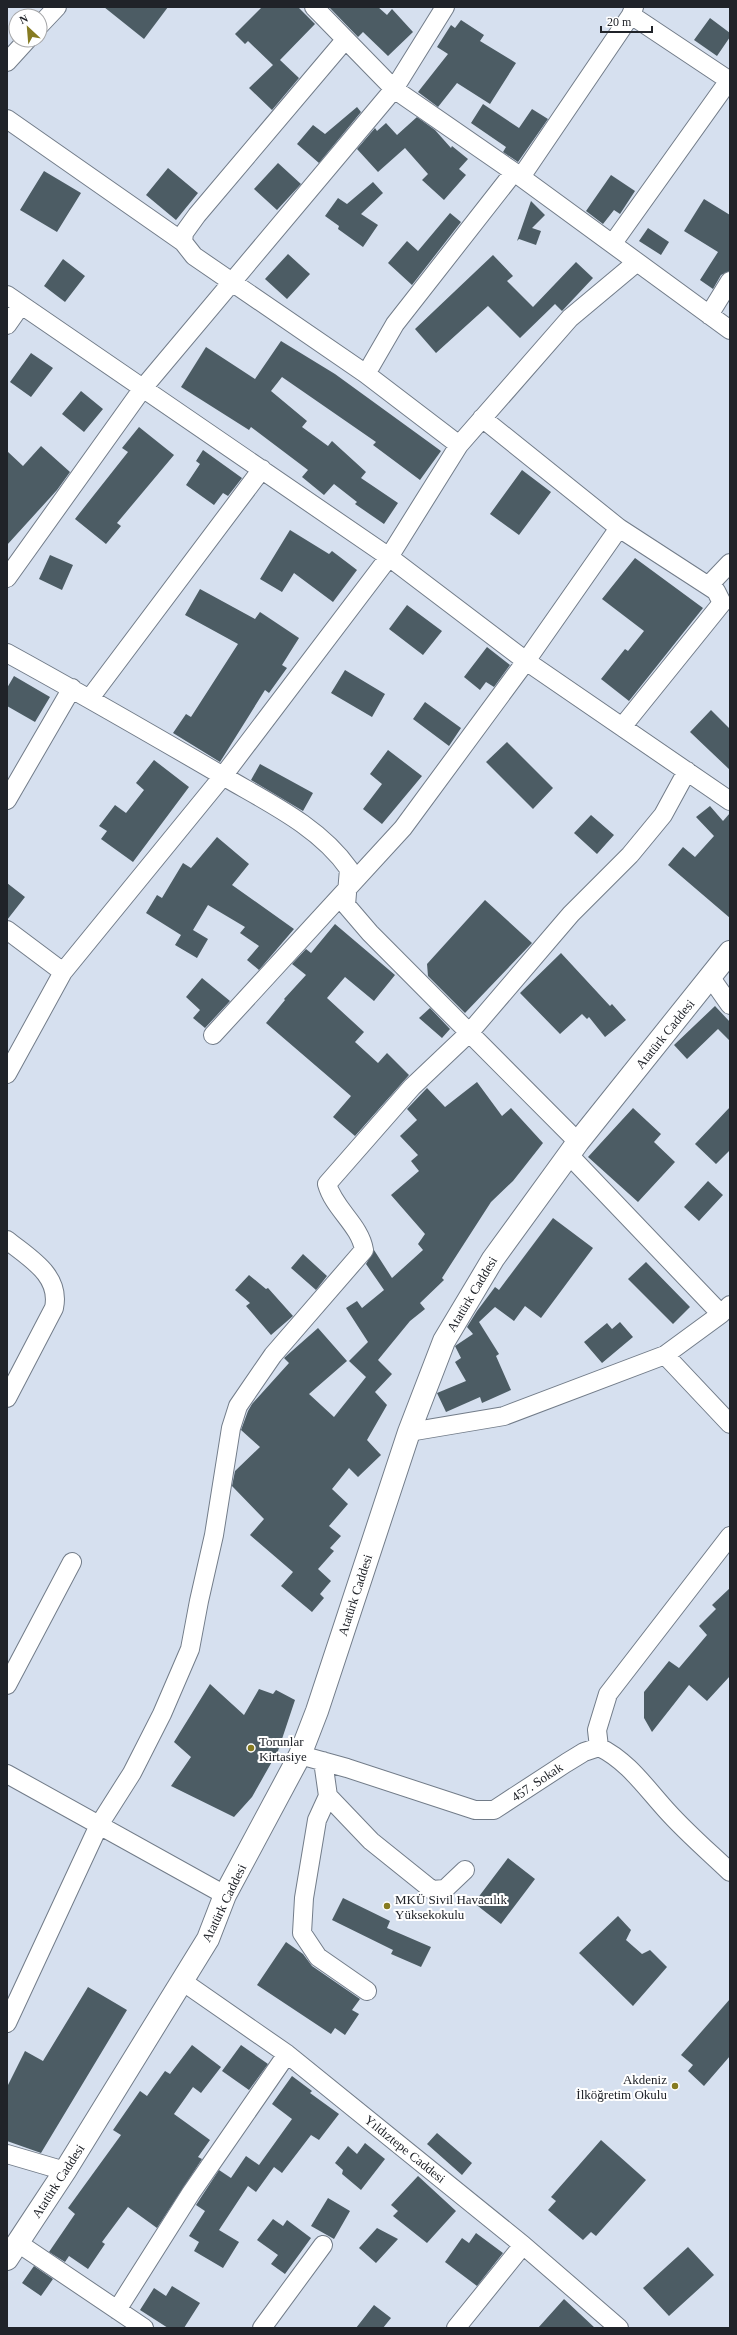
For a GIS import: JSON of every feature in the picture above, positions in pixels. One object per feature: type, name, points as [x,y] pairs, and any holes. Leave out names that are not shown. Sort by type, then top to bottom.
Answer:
[{"type":"main road","name":"Atatürk Caddesi","points":[[12,2251],[65,2171],[208,1939],[226,1895],[300,1756],[317,1711],[409,1432],[444,1341],[493,1259],[573,1148],[711,978],[730,952]]},
{"type":"street","points":[[48,17],[57,7]]},
{"type":"street","points":[[314,7],[394,89],[517,174],[730,330]]},
{"type":"street","points":[[7,578],[143,388],[394,89],[445,7]]},
{"type":"street","points":[[366,374],[395,324],[517,174],[632,11],[730,80],[613,243]]},
{"type":"street","points":[[183,242],[184,233],[197,215],[345,40]]},
{"type":"street","points":[[7,62],[20,48]]},
{"type":"street","points":[[7,119],[183,242],[194,256],[366,374],[459,445]]},
{"type":"street","points":[[7,1074],[63,972],[223,776],[389,557],[459,445],[570,318],[637,262]]},
{"type":"street","points":[[709,315],[730,281]]},
{"type":"street","points":[[7,325],[14,300],[389,557],[526,661],[730,801]]},
{"type":"street","points":[[482,418],[619,528],[709,585],[716,591],[722,603],[622,727]]},
{"type":"street","points":[[90,698],[262,469]]},
{"type":"street","points":[[213,1035],[347,886],[403,828],[526,661],[619,528]]},
{"type":"street","points":[[709,585],[730,563]]},
{"type":"street","points":[[7,653],[90,698],[288,813],[339,854],[349,869],[346,905],[365,928],[470,1032],[573,1148],[726,1309],[665,1355],[504,1416],[409,1432]]},
{"type":"street","points":[[7,800],[72,688]]},
{"type":"street","points":[[7,2023],[99,1825],[132,1773],[162,1714],[190,1649],[198,1601],[214,1535],[231,1428],[238,1406],[273,1355],[364,1250],[362,1240],[329,1194],[327,1184],[412,1087],[470,1032],[571,914],[630,855],[663,816],[687,772]]},
{"type":"street","points":[[7,930],[63,972]]},
{"type":"street","points":[[711,978],[730,1005]]},
{"type":"street","points":[[7,1240],[46,1272],[54,1285],[56,1301],[54,1308],[7,1398]]},
{"type":"street","points":[[665,1355],[730,1424]]},
{"type":"street","points":[[730,1536],[608,1694],[597,1730],[599,1747],[613,1754],[625,1764],[669,1813],[730,1872]]},
{"type":"street","points":[[7,1685],[72,1562]]},
{"type":"street","name":"457. Sokak","points":[[300,1756],[323,1761],[475,1810],[494,1810],[572,1759],[599,1747]]},
{"type":"street","points":[[323,1761],[328,1796],[317,1820],[304,1898],[302,1933],[318,1957],[367,1991]]},
{"type":"street","points":[[7,1774],[226,1895]]},
{"type":"street","points":[[328,1796],[371,1841],[432,1890],[445,1888],[465,1870]]},
{"type":"street","name":"Yıldıztepe Caddesi","points":[[182,1981],[287,2054],[523,2244],[619,2328]]},
{"type":"street","points":[[117,2310],[191,2193],[287,2054]]},
{"type":"street","points":[[7,2154],[65,2171]]},
{"type":"street","points":[[456,2328],[523,2244]]},
{"type":"street","points":[[262,2328],[323,2245]]},
{"type":"street","points":[[12,2251],[117,2310],[144,2328]]},
{"type":"building","points":[[104,7],[168,7],[144,39]]},
{"type":"building","points":[[262,7],[298,7],[315,24],[280,60],[299,78],[272,110],[249,88],[273,65],[248,41],[245,44],[235,34]]},
{"type":"building","points":[[329,7],[378,7],[387,15],[392,9],[413,32],[388,56],[363,32],[358,37]]},
{"type":"building","points":[[710,18],[730,33],[730,37],[717,56],[694,40]]},
{"type":"building","points":[[461,20],[484,35],[480,41],[516,63],[490,104],[457,83],[438,107],[418,92],[448,54],[437,47],[451,25],[455,28]]},
{"type":"building","points":[[483,104],[519,128],[532,109],[548,119],[518,162],[503,152],[506,147],[471,123]]},
{"type":"building","points":[[357,107],[361,112],[319,163],[297,144],[313,125],[325,134]]},
{"type":"building","points":[[417,117],[435,130],[451,148],[452,146],[468,159],[459,169],[466,175],[444,200],[422,180],[428,174],[405,148],[378,172],[357,149],[375,128],[377,131],[386,123],[397,135]]},
{"type":"building","points":[[278,163],[301,184],[277,210],[254,189]]},
{"type":"building","points":[[168,168],[198,193],[176,220],[146,195]]},
{"type":"building","points":[[44,171],[81,193],[57,232],[20,210]]},
{"type":"building","points":[[611,175],[635,191],[620,214],[614,210],[603,224],[586,211]]},
{"type":"building","points":[[373,182],[383,193],[361,214],[378,225],[363,247],[338,229],[339,226],[325,216],[338,198],[347,204]]},
{"type":"building","points":[[704,199],[730,215],[730,271],[721,275],[713,289],[700,280],[718,252],[684,231]]},
{"type":"building","points":[[531,201],[545,215],[532,228],[541,231],[536,245],[519,239],[517,241]]},
{"type":"building","points":[[450,213],[461,222],[412,285],[388,263],[407,241],[418,251]]},
{"type":"building","points":[[648,228],[669,242],[661,255],[639,241]]},
{"type":"building","points":[[288,254],[310,274],[287,299],[265,279]]},
{"type":"building","points":[[493,255],[513,276],[507,281],[533,307],[576,262],[593,278],[562,311],[555,304],[520,338],[488,306],[436,353],[415,329]]},
{"type":"building","points":[[63,259],[85,276],[65,302],[44,286]]},
{"type":"building","points":[[281,341],[335,374],[441,451],[420,480],[373,445],[376,442],[282,377],[271,391],[307,421],[302,427],[328,446],[332,441],[366,472],[361,478],[398,503],[384,524],[355,504],[357,502],[334,484],[324,495],[302,477],[308,470],[251,427],[249,430],[181,387],[206,347],[255,379]]},
{"type":"building","points":[[31,353],[53,368],[31,397],[10,382]]},
{"type":"building","points":[[81,391],[103,409],[84,432],[62,414]]},
{"type":"building","points":[[139,427],[174,455],[117,523],[121,526],[106,544],[75,519],[128,452],[122,448]]},
{"type":"building","points":[[41,446],[70,472],[57,490],[7,545],[7,451],[23,466]]},
{"type":"building","points":[[203,450],[242,478],[228,496],[223,493],[214,505],[186,485],[200,464],[196,461]]},
{"type":"building","points":[[522,470],[551,492],[519,535],[490,514]]},
{"type":"building","points":[[290,530],[329,554],[332,551],[357,570],[333,602],[294,573],[282,592],[260,579]]},
{"type":"building","points":[[50,555],[73,565],[62,590],[39,579]]},
{"type":"building","points":[[635,558],[703,608],[629,701],[601,679],[625,649],[628,651],[644,631],[602,599]]},
{"type":"building","points":[[200,589],[255,619],[260,612],[299,638],[282,665],[287,668],[269,693],[265,690],[220,762],[173,733],[186,714],[191,717],[238,644],[185,615]]},
{"type":"building","points":[[407,605],[442,631],[423,655],[389,629]]},
{"type":"building","points":[[487,647],[510,665],[494,687],[486,682],[480,690],[464,677]]},
{"type":"building","points":[[345,670],[385,694],[372,717],[331,693]]},
{"type":"building","points":[[14,676],[50,697],[35,722],[7,706],[7,688]]},
{"type":"building","points":[[425,702],[461,728],[449,746],[413,719]]},
{"type":"building","points":[[711,710],[730,729],[730,770],[690,732]]},
{"type":"building","points":[[507,742],[553,788],[533,809],[486,762]]},
{"type":"building","points":[[388,750],[422,776],[382,824],[363,809],[382,784],[370,774]]},
{"type":"building","points":[[154,760],[189,787],[133,862],[101,839],[107,831],[99,826],[115,805],[126,813],[144,790],[136,783]]},
{"type":"building","points":[[260,764],[313,793],[303,811],[251,780]]},
{"type":"building","points":[[710,806],[723,821],[730,813],[730,918],[668,865],[683,847],[695,857],[714,836],[696,817]]},
{"type":"building","points":[[591,815],[614,835],[597,854],[574,833]]},
{"type":"building","points":[[217,837],[249,864],[232,885],[294,929],[259,970],[247,960],[259,946],[240,933],[245,927],[208,905],[193,930],[208,939],[197,958],[175,945],[181,935],[146,913],[157,895],[162,898],[183,863],[191,868]]},
{"type":"building","points":[[7,883],[25,897],[7,920]]},
{"type":"building","points":[[485,900],[532,943],[465,1013],[428,976],[427,964]]},
{"type":"building","points":[[335,924],[395,975],[374,1001],[345,977],[327,998],[364,1032],[355,1042],[378,1063],[387,1053],[409,1075],[355,1136],[333,1117],[351,1096],[266,1023],[285,1000],[284,999],[306,975],[292,964],[306,949],[311,953]]},
{"type":"building","points":[[561,953],[610,1006],[612,1004],[626,1020],[605,1037],[589,1017],[587,1019],[582,1014],[560,1034],[520,993]]},
{"type":"building","points":[[202,978],[230,1001],[205,1028],[193,1018],[200,1010],[186,997]]},
{"type":"building","points":[[715,1006],[730,1022],[730,1041],[718,1029],[687,1059],[674,1045]]},
{"type":"building","points":[[430,1008],[450,1029],[442,1038],[419,1018]]},
{"type":"building","points":[[477,1082],[502,1116],[511,1108],[543,1143],[513,1181],[491,1202],[442,1278],[444,1280],[420,1303],[425,1309],[410,1321],[378,1360],[392,1374],[375,1392],[387,1405],[367,1440],[381,1455],[358,1477],[349,1468],[332,1489],[348,1504],[329,1526],[341,1536],[330,1548],[334,1551],[318,1569],[331,1581],[320,1594],[324,1598],[312,1612],[281,1586],[293,1572],[250,1535],[264,1519],[232,1486],[235,1471],[260,1447],[241,1430],[252,1404],[289,1363],[284,1358],[318,1328],[347,1361],[309,1394],[334,1417],[366,1377],[349,1361],[368,1342],[346,1308],[357,1301],[362,1308],[384,1290],[366,1264],[374,1250],[392,1278],[423,1250],[418,1244],[425,1234],[391,1195],[419,1171],[411,1161],[418,1155],[400,1136],[417,1120],[407,1109],[427,1088],[445,1107]]},
{"type":"building","points":[[730,1107],[730,1150],[716,1164],[695,1144]]},
{"type":"building","points":[[633,1108],[661,1134],[654,1142],[675,1162],[638,1202],[588,1157]]},
{"type":"building","points":[[708,1181],[723,1195],[699,1221],[684,1207]]},
{"type":"building","points":[[553,1218],[593,1248],[541,1318],[525,1306],[514,1321],[495,1307],[479,1322],[499,1354],[496,1356],[511,1390],[482,1403],[480,1397],[446,1412],[437,1393],[466,1381],[455,1362],[461,1358],[455,1346],[473,1334],[467,1327],[477,1311],[495,1287],[499,1290]]},
{"type":"building","points":[[303,1254],[327,1276],[316,1290],[291,1268]]},
{"type":"building","points":[[646,1262],[690,1307],[673,1324],[628,1279]]},
{"type":"building","points":[[249,1275],[266,1289],[268,1288],[293,1316],[271,1335],[246,1306],[250,1303],[235,1290]]},
{"type":"building","points":[[620,1322],[633,1337],[602,1363],[584,1342],[607,1323],[612,1329]]},
{"type":"building","points":[[730,1588],[730,1676],[707,1701],[689,1685],[652,1732],[644,1718],[644,1692],[669,1661],[679,1668],[707,1635],[699,1626],[716,1609],[712,1605]]},
{"type":"building","points":[[210,1684],[244,1715],[259,1689],[273,1694],[276,1690],[295,1700],[278,1751],[252,1797],[234,1817],[171,1786],[191,1757],[174,1742]]},
{"type":"building","points":[[508,1858],[535,1879],[501,1924],[474,1903]]},
{"type":"building","points":[[343,1898],[390,1921],[387,1928],[431,1947],[421,1967],[391,1954],[393,1950],[332,1920]]},
{"type":"building","points":[[618,1916],[631,1930],[626,1940],[642,1954],[650,1950],[667,1967],[633,2006],[579,1953]]},
{"type":"building","points":[[286,1942],[303,1954],[312,1966],[360,1999],[352,2010],[359,2014],[345,2035],[335,2028],[331,2034],[257,1985]]},
{"type":"building","points":[[88,1987],[127,2010],[41,2153],[7,2141],[7,2087],[25,2051],[43,2061]]},
{"type":"building","points":[[730,1999],[730,2056],[704,2086],[688,2071],[693,2065],[681,2055]]},
{"type":"building","points":[[192,2045],[221,2067],[201,2093],[193,2087],[174,2114],[210,2140],[198,2157],[202,2159],[157,2228],[128,2207],[102,2242],[105,2244],[88,2269],[69,2256],[65,2262],[49,2252],[75,2214],[68,2208],[121,2135],[113,2130],[140,2091],[147,2096],[165,2071],[170,2074]]},
{"type":"building","points":[[241,2045],[268,2064],[249,2090],[222,2071]]},
{"type":"building","points":[[292,2076],[312,2091],[310,2093],[339,2114],[319,2140],[311,2135],[282,2173],[274,2167],[256,2192],[248,2186],[219,2230],[239,2242],[223,2268],[194,2251],[199,2242],[189,2236],[205,2211],[196,2205],[219,2170],[231,2178],[246,2156],[259,2165],[292,2119],[272,2104]]},
{"type":"building","points":[[437,2133],[472,2163],[462,2175],[427,2144]]},
{"type":"building","points":[[601,2140],[646,2180],[596,2236],[591,2232],[583,2240],[548,2210],[556,2201],[551,2197]]},
{"type":"building","points":[[365,2143],[385,2159],[361,2190],[342,2174],[343,2170],[335,2163],[348,2146],[357,2154]]},
{"type":"building","points":[[418,2176],[456,2211],[427,2243],[393,2216],[398,2211],[391,2205]]},
{"type":"building","points":[[328,2198],[350,2211],[334,2239],[311,2226]]},
{"type":"building","points":[[273,2219],[283,2226],[287,2220],[311,2238],[285,2274],[271,2264],[278,2255],[257,2240]]},
{"type":"building","points":[[377,2228],[398,2239],[376,2263],[359,2248]]},
{"type":"building","points":[[476,2233],[503,2253],[477,2286],[445,2262],[462,2238],[469,2243]]},
{"type":"building","points":[[688,2247],[714,2275],[669,2316],[643,2288]]},
{"type":"building","points":[[34,2266],[53,2279],[41,2296],[22,2283]]},
{"type":"building","points":[[172,2286],[200,2303],[184,2328],[168,2328],[140,2310],[154,2288],[166,2296]]},
{"type":"building","points":[[564,2299],[595,2328],[538,2328]]},
{"type":"building","points":[[374,2305],[391,2318],[383,2328],[356,2328]]},
{"type":"place","name":"Torunlar Kirtasiye","points":[[251,1748]]},
{"type":"place","name":"MKÜ Sivil Havacılık Yüksekokulu","points":[[387,1906]]},
{"type":"place","name":"Akdeniz İlköğretim Okulu","points":[[675,2086]]}]
